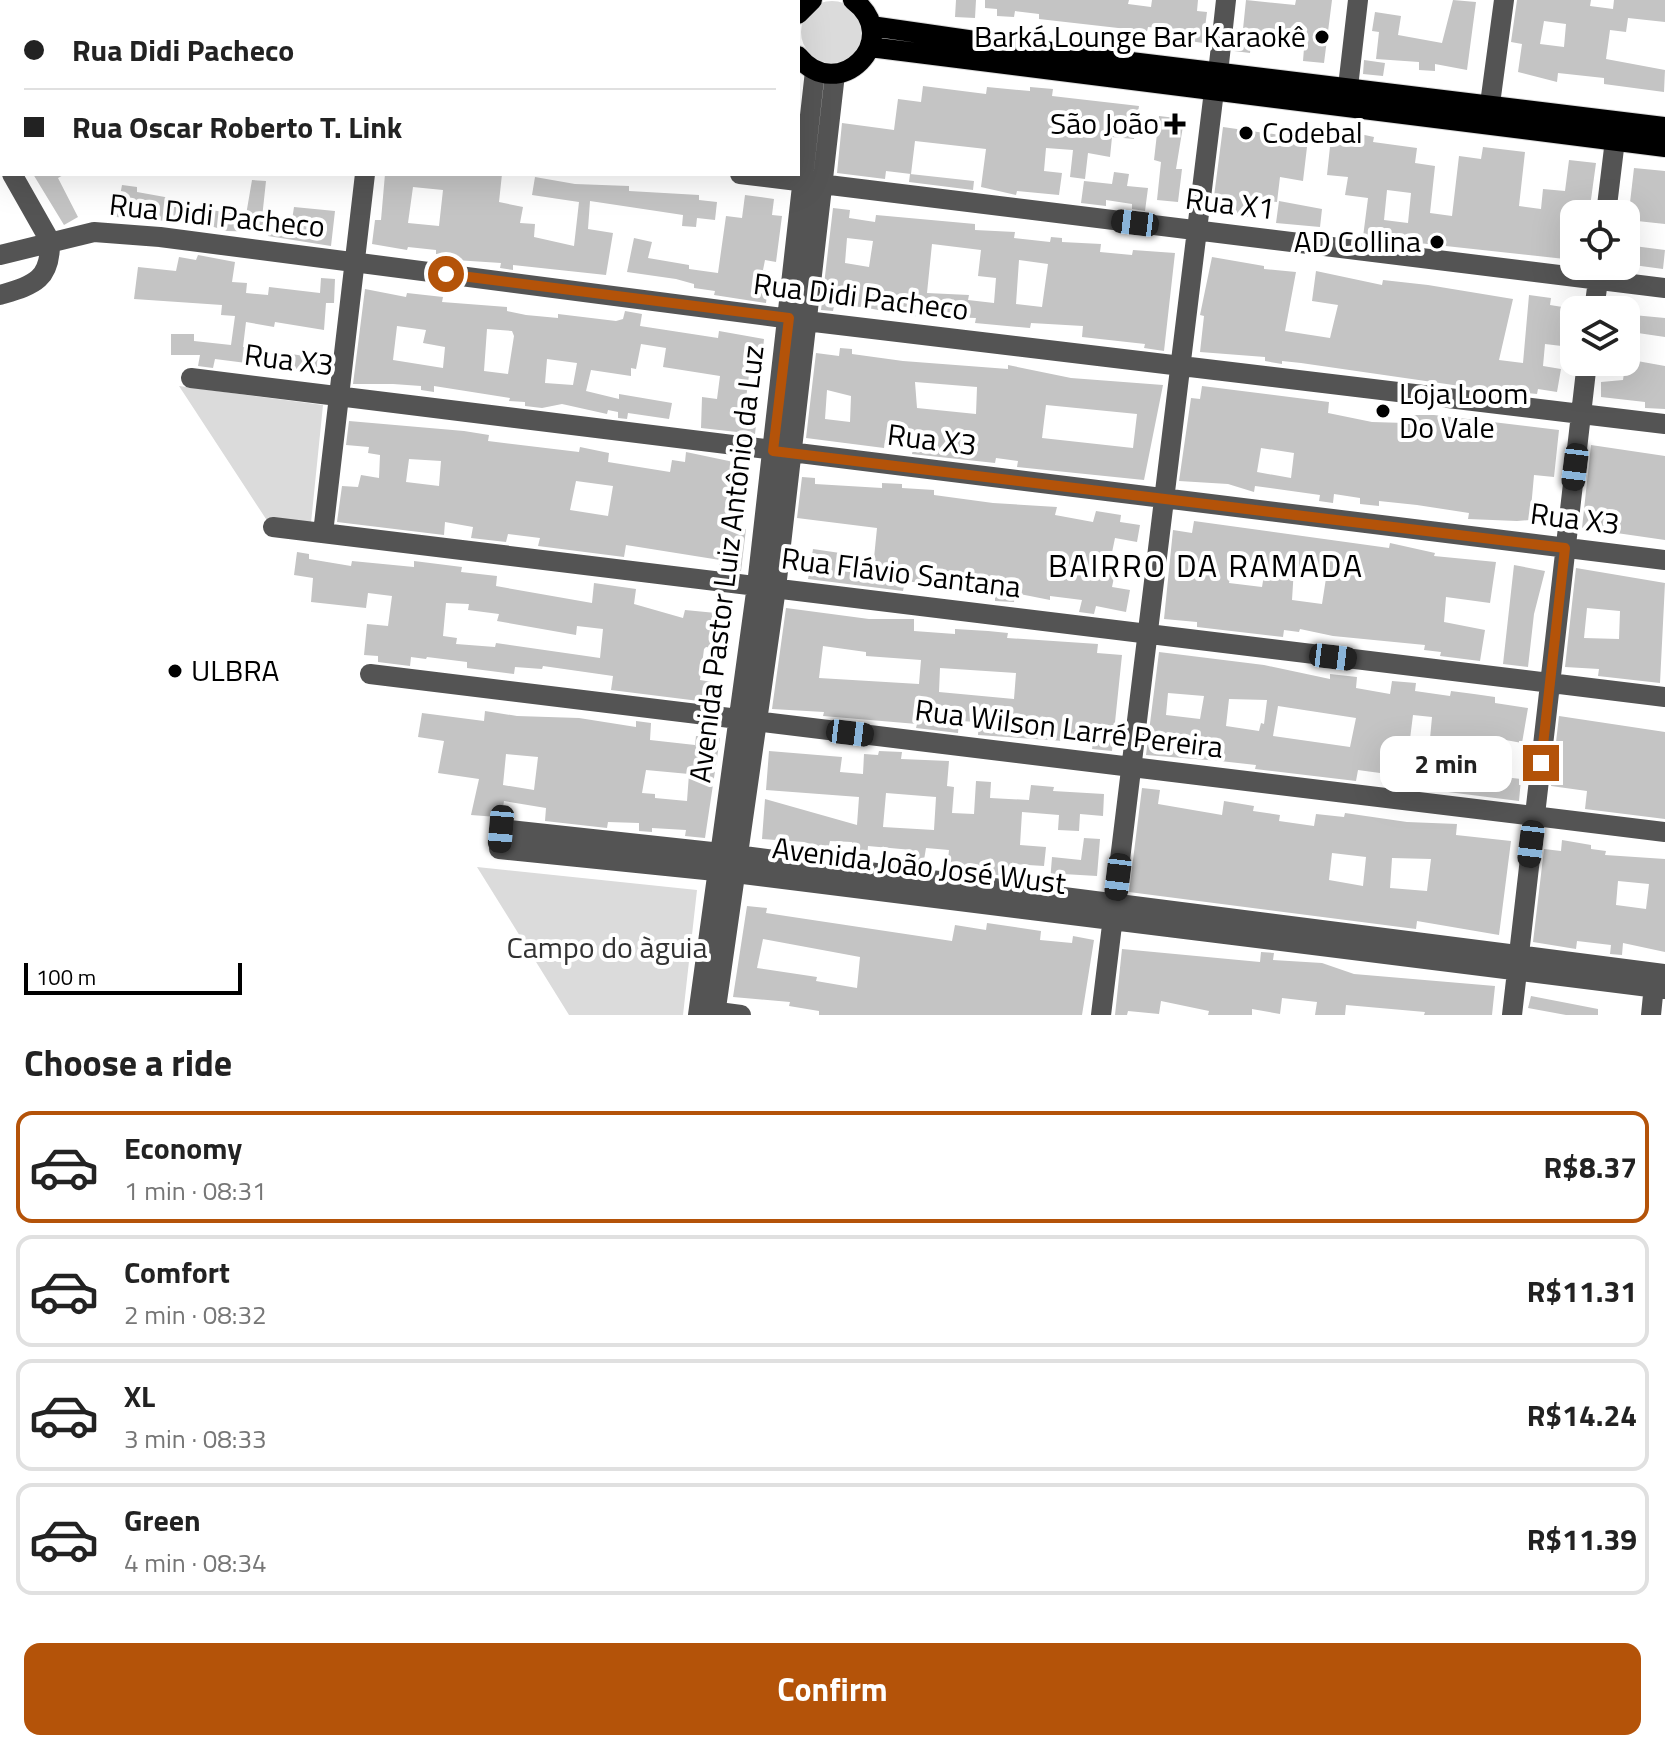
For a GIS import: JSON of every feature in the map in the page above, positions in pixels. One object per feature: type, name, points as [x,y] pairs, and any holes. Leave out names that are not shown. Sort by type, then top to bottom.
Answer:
[{"type":"main road","points":[[800,57],[825,73],[856,66],[871,37],[862,7],[853,0]]},
{"type":"main road","points":[[871,37],[1216,82],[1665,147]]},
{"type":"main road","points":[[1216,82],[1348,87],[1665,127]]},
{"type":"street","points":[[1101,1015],[1162,498],[1226,0]]},
{"type":"street","points":[[1348,87],[1358,0]]},
{"type":"street","points":[[1490,104],[1504,0]]},
{"type":"street","name":"Avenida Pastor Luiz Antônio da Luz","points":[[707,1013],[767,587],[825,73]]},
{"type":"street","points":[[1608,200],[1615,140]]},
{"type":"street","points":[[0,295],[35,285],[46,269],[50,241],[13,176]]},
{"type":"street","points":[[323,533],[365,176]]},
{"type":"street","name":"Rua X1","points":[[756,176],[1198,231],[1560,269]]},
{"type":"street","name":"Rua Didi Pacheco","points":[[0,255],[94,232],[160,237],[798,320],[1665,424]]},
{"type":"street","name":"Rua X1","points":[[1630,280],[1665,288]]},
{"type":"street","points":[[1512,1015],[1585,376]]},
{"type":"street","name":"Rua X3","points":[[191,378],[1665,560]]},
{"type":"street","name":"Rua Flávio Santana","points":[[273,527],[1665,697]]},
{"type":"street","name":"Rua Wilson Larré Pereira","points":[[370,674],[1665,832]]},
{"type":"street","name":"Avenida João José Wust","points":[[500,839],[728,863],[1660,981]]},
{"type":"street","points":[[1651,1015],[1660,981]]},
{"type":"street","points":[[707,1013],[741,1015]]},
{"type":"green space","points":[[826,1],[838,1],[854,10],[861,20],[861,44],[854,54],[838,63],[826,63],[806,49],[801,38],[801,26],[815,6]]},
{"type":"green space","points":[[179,386],[323,405],[311,523],[266,519]]},
{"type":"green space","name":"Campo do àguia","points":[[477,867],[697,890],[683,1015],[569,1015]]},
{"type":"building","points":[[956,0],[976,0],[975,18],[955,17]]},
{"type":"building","points":[[985,0],[1129,0],[1128,4],[1151,7],[1152,0],[1198,0],[1197,11],[1207,12],[1203,43],[1169,38],[1170,29],[1148,27],[1146,36],[1127,34],[1127,29],[1039,19],[1039,14],[1015,11],[1014,17],[997,16],[997,9],[985,8]]},
{"type":"building","points":[[1246,0],[1295,5],[1296,0],[1332,0],[1324,63],[1303,61],[1304,48],[1251,43],[1250,53],[1234,51],[1236,28],[1243,29]]},
{"type":"building","points":[[1453,0],[1476,2],[1467,70],[1435,64],[1435,71],[1419,70],[1419,62],[1376,59],[1379,32],[1372,31],[1375,12],[1401,16],[1398,35],[1442,43]]},
{"type":"building","points":[[1517,0],[1591,0],[1590,6],[1613,9],[1614,0],[1665,0],[1665,22],[1628,18],[1626,32],[1610,30],[1606,59],[1665,70],[1664,92],[1604,84],[1604,78],[1558,73],[1557,82],[1518,72],[1522,44],[1511,42]],"holes":[[[1544,21],[1566,24],[1564,47],[1540,44]]]},
{"type":"building","points":[[1364,60],[1385,63],[1383,76],[1363,74]]},
{"type":"building","points":[[923,86],[986,94],[987,87],[1030,91],[1030,87],[1053,89],[1052,96],[1139,106],[1134,139],[1112,137],[1110,157],[1088,153],[1085,179],[1070,177],[1073,150],[1046,148],[1044,171],[1062,173],[1059,195],[1017,191],[1016,195],[981,187],[986,149],[915,141],[911,174],[886,171],[885,179],[837,173],[842,123],[894,130],[898,99],[921,102]]},
{"type":"building","points":[[1159,116],[1176,118],[1183,126],[1176,169],[1182,169],[1178,202],[1157,200],[1161,162],[1154,160]]},
{"type":"building","points":[[1223,127],[1287,136],[1288,128],[1309,130],[1303,181],[1280,177],[1277,202],[1250,199],[1248,217],[1212,212]]},
{"type":"building","points":[[1332,128],[1374,137],[1373,142],[1417,148],[1415,163],[1435,166],[1430,213],[1452,216],[1459,156],[1481,159],[1483,147],[1525,152],[1519,206],[1541,209],[1543,189],[1565,191],[1569,160],[1596,163],[1591,200],[1560,200],[1560,258],[1363,237],[1368,198],[1345,195],[1348,177],[1327,175]],"holes":[[[1387,190],[1411,193],[1408,223],[1384,220]]]},
{"type":"building","points":[[1634,168],[1665,171],[1665,224],[1640,221],[1640,200],[1630,200]]},
{"type":"building","points":[[1114,172],[1129,174],[1127,186],[1148,188],[1145,211],[1132,209],[1132,204],[1106,200],[1106,206],[1081,203],[1084,181],[1112,184]]},
{"type":"building","points":[[910,174],[974,181],[973,190],[909,182]]},
{"type":"building","points":[[34,176],[62,176],[58,178],[78,217],[64,225]]},
{"type":"building","points":[[385,176],[502,176],[499,202],[523,207],[520,223],[535,224],[534,237],[574,246],[579,202],[532,195],[535,177],[575,184],[629,186],[629,191],[699,195],[699,200],[717,202],[715,220],[697,218],[696,227],[682,226],[683,215],[590,201],[588,229],[613,233],[606,275],[513,265],[513,270],[500,268],[501,263],[455,260],[455,256],[436,254],[436,250],[408,247],[407,250],[372,244],[375,220],[381,220]],"holes":[[[413,187],[443,190],[439,226],[408,223]]]},
{"type":"building","points":[[252,180],[266,181],[262,218],[292,220],[294,207],[335,211],[331,246],[268,236],[268,232],[227,231],[204,224],[116,217],[122,185],[137,187],[137,192],[176,199],[175,205],[246,215]]},
{"type":"building","points":[[745,195],[774,199],[772,215],[782,216],[776,262],[765,260],[763,270],[770,272],[766,303],[714,295],[715,291],[694,288],[694,284],[676,279],[627,272],[634,238],[652,242],[648,258],[718,273],[726,216],[742,218]]},
{"type":"building","points":[[1279,201],[1322,209],[1320,227],[1276,223]]},
{"type":"building","points":[[833,208],[850,210],[849,218],[875,222],[876,215],[975,224],[975,230],[1015,232],[1014,238],[1050,242],[1051,237],[1062,238],[1062,242],[1101,244],[1100,252],[1132,255],[1133,250],[1175,253],[1164,351],[1144,348],[1145,344],[1082,337],[1083,326],[1031,323],[1030,328],[975,323],[976,318],[911,316],[862,307],[834,306],[833,311],[821,310]],"holes":[[[847,238],[873,241],[869,267],[845,263]],[[932,244],[981,250],[978,276],[996,278],[994,303],[968,300],[969,295],[927,293]],[[1019,260],[1048,264],[1042,307],[1016,304]]]},
{"type":"building","points":[[1640,247],[1665,250],[1663,269],[1640,266]]},
{"type":"building","points":[[198,255],[235,262],[232,282],[247,283],[246,293],[268,295],[269,287],[320,293],[321,278],[335,279],[334,303],[326,303],[324,330],[275,322],[274,327],[246,322],[243,347],[318,358],[317,372],[215,359],[213,368],[198,366],[200,355],[171,355],[171,334],[194,334],[194,341],[231,345],[235,316],[221,315],[222,305],[134,299],[138,267],[176,271],[179,257],[196,260]]},
{"type":"building","points":[[1212,257],[1264,266],[1264,269],[1296,272],[1285,331],[1330,338],[1338,305],[1312,301],[1316,271],[1382,285],[1383,280],[1428,285],[1513,299],[1499,360],[1523,363],[1529,295],[1551,298],[1550,305],[1560,307],[1560,346],[1545,344],[1543,366],[1560,369],[1557,392],[1538,389],[1537,394],[1474,388],[1301,363],[1282,361],[1282,364],[1265,361],[1265,357],[1200,352],[1204,316],[1200,315]]},
{"type":"building","points":[[365,289],[406,297],[407,293],[443,297],[442,302],[507,307],[507,311],[558,318],[558,314],[616,321],[623,319],[625,311],[642,314],[640,326],[718,338],[719,331],[764,339],[761,368],[750,367],[743,423],[756,425],[755,434],[701,428],[702,397],[717,399],[720,376],[663,367],[666,348],[641,344],[636,369],[631,368],[631,376],[591,370],[586,391],[619,399],[619,394],[672,403],[669,419],[628,413],[627,419],[618,418],[618,412],[608,410],[607,414],[562,404],[542,408],[525,406],[525,402],[509,401],[510,398],[434,386],[434,392],[421,390],[421,386],[353,384]],"holes":[[[397,326],[426,330],[423,343],[445,347],[443,368],[393,360]],[[487,329],[512,331],[514,336],[508,374],[484,371]],[[547,359],[577,363],[573,385],[545,383]]]},
{"type":"building","points":[[1640,316],[1665,318],[1665,337],[1640,333]]},
{"type":"building","points":[[840,348],[852,349],[852,354],[903,361],[1008,369],[1008,365],[1071,378],[1163,385],[1144,480],[1017,467],[1018,461],[996,458],[995,463],[912,454],[914,443],[885,440],[884,448],[806,438],[816,353],[839,356]],"holes":[[[915,382],[977,387],[976,414],[917,408]],[[827,390],[851,396],[850,422],[825,419]],[[1046,405],[1137,414],[1133,448],[1042,438]]]},
{"type":"building","points":[[1640,362],[1665,366],[1665,409],[1645,408],[1645,402],[1601,397],[1601,382],[1623,380],[1624,376],[1640,376]]},
{"type":"building","points":[[1202,386],[1329,402],[1328,413],[1372,422],[1406,423],[1407,415],[1434,415],[1559,430],[1554,477],[1534,475],[1530,520],[1517,521],[1468,519],[1469,513],[1417,505],[1379,501],[1379,506],[1360,504],[1360,498],[1334,494],[1333,503],[1319,501],[1320,495],[1255,486],[1254,492],[1228,484],[1179,481],[1191,398],[1200,399]],"holes":[[[1261,448],[1294,453],[1291,478],[1257,472]]]},
{"type":"building","points":[[349,421],[464,431],[489,435],[488,441],[579,452],[580,447],[609,453],[608,462],[670,472],[672,460],[685,462],[686,452],[748,465],[739,529],[746,529],[741,571],[719,568],[720,560],[626,545],[624,557],[538,546],[540,538],[508,534],[506,542],[471,538],[473,527],[445,522],[444,535],[337,522],[342,486],[358,487],[361,475],[379,478],[380,455],[368,453],[369,447],[346,445]],"holes":[[[409,459],[441,461],[439,486],[406,482]],[[576,481],[613,486],[608,516],[570,510]]]},
{"type":"building","points":[[1591,445],[1665,456],[1665,540],[1582,528]]},
{"type":"building","points":[[802,477],[815,478],[815,484],[882,488],[882,483],[902,484],[902,488],[934,490],[934,495],[1057,507],[1055,515],[1093,522],[1096,511],[1121,515],[1120,522],[1140,525],[1137,542],[1115,538],[1109,567],[1116,568],[1112,587],[1130,590],[1126,612],[1096,606],[1094,614],[1079,612],[1082,600],[1050,596],[1050,600],[1015,593],[1014,602],[995,601],[995,595],[964,588],[905,581],[903,591],[808,579],[813,549],[874,558],[877,528],[797,518]]},
{"type":"building","points":[[1194,521],[1389,548],[1390,543],[1435,553],[1434,556],[1496,562],[1490,603],[1446,597],[1444,622],[1485,630],[1480,661],[1440,656],[1441,652],[1424,650],[1425,645],[1333,636],[1300,629],[1299,632],[1284,630],[1283,637],[1197,627],[1197,622],[1164,619],[1173,530],[1192,533]],"holes":[[[1234,557],[1266,563],[1262,587],[1229,583]],[[1294,568],[1327,572],[1322,604],[1292,600]]]},
{"type":"building","points":[[297,552],[309,554],[309,559],[351,566],[352,561],[414,567],[414,561],[462,567],[461,572],[497,576],[496,586],[592,603],[594,583],[636,589],[634,604],[683,618],[685,610],[716,613],[718,597],[733,599],[725,650],[704,649],[700,680],[718,683],[716,699],[699,696],[699,701],[611,690],[613,676],[543,666],[542,669],[515,667],[514,674],[467,668],[467,662],[427,657],[411,657],[410,666],[378,662],[378,656],[364,655],[367,624],[388,626],[392,596],[368,593],[366,608],[311,602],[313,578],[294,575]],"holes":[[[446,603],[469,604],[468,610],[499,614],[497,621],[576,635],[577,626],[603,629],[600,658],[496,643],[495,647],[456,644],[457,638],[443,636]]]},
{"type":"building","points":[[1514,565],[1545,571],[1534,614],[1528,667],[1503,664]]},
{"type":"building","points":[[1576,568],[1665,583],[1660,683],[1598,676],[1599,669],[1565,667]],"holes":[[[1587,608],[1620,611],[1619,639],[1584,638]]]},
{"type":"building","points":[[786,608],[869,619],[914,619],[914,631],[955,634],[955,629],[988,631],[1008,633],[1007,638],[1098,644],[1097,653],[1122,655],[1112,751],[1092,749],[1093,743],[978,735],[979,722],[959,721],[958,733],[916,728],[917,724],[823,716],[824,712],[772,709]],"holes":[[[823,646],[866,652],[866,656],[921,660],[919,684],[819,678]],[[940,668],[1016,673],[1014,699],[939,692]]]},
{"type":"building","points":[[1159,652],[1264,665],[1330,679],[1330,674],[1357,677],[1356,688],[1390,694],[1392,681],[1416,683],[1415,691],[1450,696],[1451,691],[1495,697],[1495,703],[1528,708],[1522,743],[1500,739],[1495,776],[1521,779],[1519,801],[1440,791],[1441,784],[1426,782],[1432,717],[1413,715],[1404,787],[1382,784],[1380,773],[1358,770],[1356,781],[1255,769],[1256,765],[1146,755]],"holes":[[[1168,693],[1204,696],[1200,719],[1166,715]],[[1229,699],[1267,700],[1264,724],[1261,723],[1259,731],[1226,726]],[[1278,706],[1356,718],[1350,747],[1273,736]]]},
{"type":"building","points":[[485,711],[517,716],[579,718],[636,727],[636,721],[651,723],[650,740],[695,745],[696,736],[720,738],[705,838],[685,836],[686,830],[652,828],[652,832],[639,831],[639,823],[608,822],[607,828],[545,821],[546,808],[504,801],[503,807],[498,807],[497,817],[471,815],[479,779],[438,773],[444,741],[418,737],[422,713],[484,721]],"holes":[[[506,754],[538,757],[534,790],[503,785]],[[646,770],[689,774],[687,801],[655,798],[655,794],[642,793]]]},
{"type":"building","points":[[1559,716],[1665,732],[1665,819],[1585,809],[1587,791],[1551,786]]},
{"type":"building","points":[[769,751],[842,757],[840,772],[863,774],[864,754],[878,755],[879,751],[902,752],[901,759],[949,761],[947,786],[954,787],[952,813],[974,814],[976,781],[991,782],[990,798],[1029,800],[1031,785],[1054,787],[1053,791],[1104,794],[1103,816],[1080,814],[1079,831],[1058,830],[1059,815],[1022,812],[1020,845],[1046,847],[1044,866],[1014,864],[1014,877],[947,869],[949,850],[926,848],[923,866],[910,864],[912,850],[868,846],[867,859],[851,857],[852,842],[830,841],[828,849],[804,842],[762,839],[765,799],[857,825],[859,797],[766,790]],"holes":[[[886,793],[936,797],[934,830],[883,827]]]},
{"type":"building","points":[[1142,788],[1160,790],[1158,804],[1222,815],[1224,801],[1254,806],[1253,811],[1280,815],[1279,821],[1314,826],[1316,814],[1344,817],[1345,813],[1407,822],[1457,824],[1456,835],[1511,841],[1499,935],[1417,921],[1416,929],[1129,892]],"holes":[[[1332,853],[1366,857],[1363,886],[1329,880]],[[1392,858],[1431,859],[1427,891],[1390,888]]]},
{"type":"building","points":[[1084,838],[1100,839],[1097,876],[1063,874],[1062,884],[1050,882],[1052,857],[1081,860]]},
{"type":"building","points":[[1562,840],[1591,845],[1591,849],[1606,851],[1605,855],[1665,859],[1665,952],[1623,943],[1622,955],[1610,954],[1611,945],[1577,941],[1576,949],[1533,942],[1544,849],[1561,851]],"holes":[[[1618,881],[1649,884],[1646,909],[1616,905]]]},
{"type":"building","points":[[747,906],[767,908],[766,913],[952,941],[955,925],[986,930],[987,923],[1041,931],[1040,940],[1072,943],[1073,936],[1094,940],[1082,1015],[819,1015],[819,1011],[789,1006],[790,1002],[733,997]],"holes":[[[763,939],[860,957],[857,988],[816,981],[817,977],[757,968]]]},
{"type":"building","points":[[1122,949],[1260,962],[1261,952],[1274,953],[1273,960],[1322,963],[1354,974],[1495,986],[1492,1015],[1424,1015],[1425,1012],[1346,1005],[1345,1015],[1315,1015],[1317,1002],[1282,998],[1280,1014],[1252,1009],[1252,1015],[1208,1015],[1209,1011],[1161,1001],[1159,1014],[1128,1011],[1127,1015],[1115,1015]]},
{"type":"building","points":[[1531,996],[1598,1009],[1598,1015],[1566,1015],[1528,1008]]},
{"type":"place","name":"Barká Lounge Bar Karaokê","points":[[1322,37]]},
{"type":"place","name":"São João","points":[[1175,124]]},
{"type":"place","name":"Codebal","points":[[1246,133]]},
{"type":"place","name":"AD Collina","points":[[1437,242]]},
{"type":"place","name":"Loja Loom Do Vale","points":[[1383,411]]},
{"type":"place","name":"ULBRA","points":[[175,671]]},
{"type":"district","name":"BAIRRO DA RAMADA","points":[[1206,566]]},
{"type":"route","points":[[446,274],[789,318],[773,451],[1565,548],[1541,763]]}]
